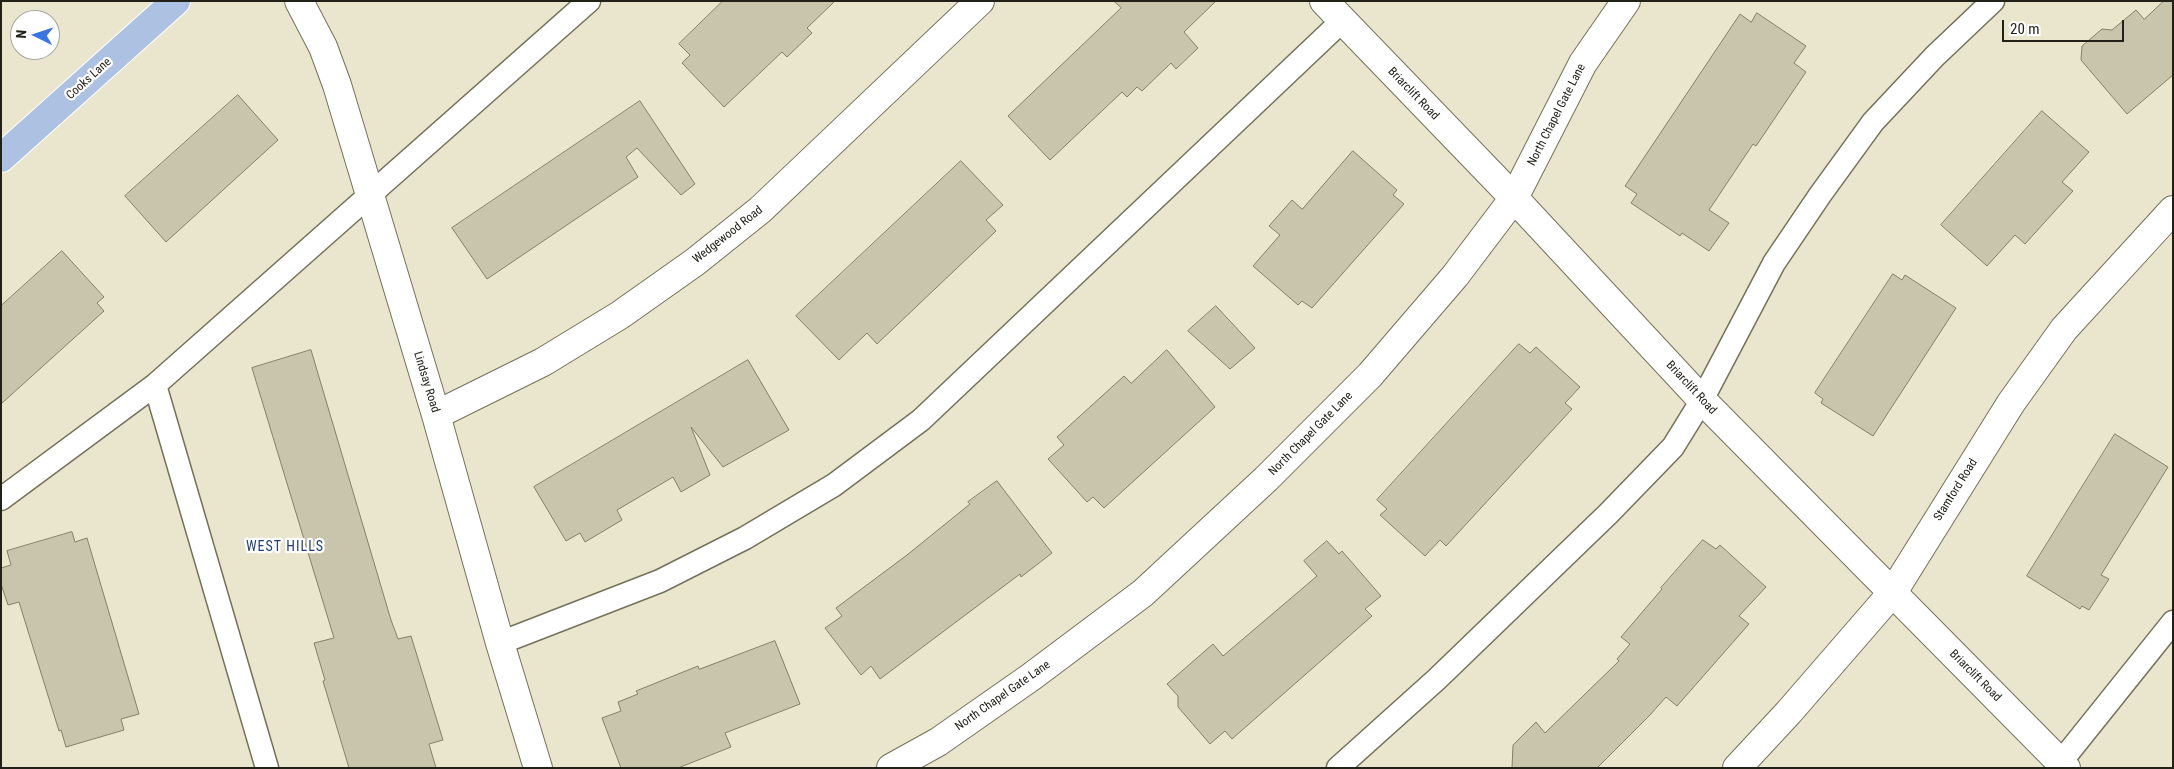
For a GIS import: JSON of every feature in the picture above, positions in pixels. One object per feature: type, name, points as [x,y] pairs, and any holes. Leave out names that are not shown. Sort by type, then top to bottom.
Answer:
[{"type":"main road","name":"Cooks Lane","points":[[1,158],[176,1]]},
{"type":"street","name":"Lindsay Road","points":[[299,1],[326,54],[436,414],[500,642],[538,768]]},
{"type":"street","name":"Wedgewood Road","points":[[436,414],[543,362],[620,314],[695,262],[760,210],[980,1]]},
{"type":"street","name":"Briarclift Road","points":[[1324,1],[1514,198],[1702,400],[1893,592],[2060,766]]},
{"type":"street","name":"North Chapel Gate Lane","points":[[891,768],[938,742],[1031,677],[1143,593],[1266,479],[1370,375],[1455,276],[1514,198],[1583,63],[1626,1]]},
{"type":"street","name":"Stamford Road","points":[[1737,768],[1789,712],[1893,592],[2011,403],[2064,329],[2173,210]]},
{"type":"lane","points":[[1,499],[155,385],[589,1]]},
{"type":"lane","points":[[1338,768],[1437,679],[1608,514],[1673,447],[1702,400],[1774,263],[1867,130],[1936,56],[1993,1]]},
{"type":"lane","points":[[500,642],[660,581],[745,538],[834,485],[890,444],[921,420],[1011,337],[1342,21]]},
{"type":"lane","points":[[155,385],[267,768]]},
{"type":"lane","points":[[2060,766],[2173,622]]},
{"type":"building","points":[[723,1],[835,1],[807,28],[812,33],[787,57],[782,52],[724,107],[682,63],[690,55],[679,44]]},
{"type":"building","points":[[1114,1],[1216,1],[1184,32],[1198,48],[1176,69],[1171,63],[1142,91],[1137,87],[1127,97],[1122,92],[1050,160],[1008,116],[1121,8]]},
{"type":"building","points":[[2164,1],[2173,1],[2173,75],[2127,114],[2081,60],[2082,46],[2102,29],[2112,30],[2136,10],[2144,19]]},
{"type":"building","points":[[1757,13],[1806,46],[1794,63],[1806,72],[1756,146],[1753,144],[1709,210],[1729,223],[1709,251],[1682,233],[1680,236],[1631,203],[1637,194],[1625,186],[1740,14],[1751,22]]},
{"type":"building","points":[[238,95],[278,140],[166,242],[125,196]]},
{"type":"building","points":[[640,101],[695,184],[681,195],[637,148],[626,157],[638,177],[487,279],[452,228]]},
{"type":"building","points":[[2042,111],[2089,152],[2062,182],[2073,191],[2025,244],[2015,235],[1987,266],[1941,225]]},
{"type":"building","points":[[1353,151],[1397,190],[1393,195],[1404,204],[1312,308],[1302,301],[1298,305],[1253,266],[1280,235],[1269,226],[1292,200],[1302,209]]},
{"type":"building","points":[[961,161],[1003,205],[986,220],[996,231],[877,344],[867,333],[839,360],[796,316]]},
{"type":"building","points":[[62,251],[104,297],[97,303],[104,311],[1,404],[1,306]]},
{"type":"building","points":[[1893,274],[1902,280],[1905,275],[1956,308],[1873,436],[1821,403],[1823,399],[1815,393]]},
{"type":"building","points":[[1216,306],[1255,348],[1230,369],[1188,331]]},
{"type":"building","points":[[1519,344],[1530,353],[1536,347],[1580,387],[1565,403],[1572,409],[1446,546],[1440,540],[1425,556],[1380,515],[1387,509],[1377,500]]},
{"type":"building","points":[[311,350],[391,620],[398,639],[411,636],[443,740],[429,744],[436,768],[349,768],[323,681],[325,680],[314,643],[334,638],[252,368]]},
{"type":"building","points":[[1167,350],[1215,407],[1104,508],[1093,497],[1087,502],[1048,459],[1064,445],[1057,437],[1124,376],[1131,383]]},
{"type":"building","points":[[748,360],[789,430],[723,467],[691,427],[710,475],[681,492],[673,477],[617,510],[622,520],[585,542],[580,533],[566,541],[534,487]]},
{"type":"building","points":[[2115,434],[2168,467],[2101,575],[2109,579],[2089,610],[2082,606],[2080,609],[2027,576]]},
{"type":"building","points":[[997,481],[1052,553],[1021,577],[1020,574],[880,679],[871,666],[861,675],[825,628],[842,616],[836,608],[907,555],[970,504],[968,502]]},
{"type":"building","points":[[72,532],[75,542],[87,538],[139,714],[121,719],[124,730],[66,747],[61,730],[59,731],[19,602],[8,605],[1,584],[1,568],[11,565],[7,551]]},
{"type":"building","points":[[1703,540],[1716,549],[1720,545],[1766,587],[1739,616],[1749,624],[1677,706],[1666,697],[1597,768],[1512,768],[1513,745],[1536,722],[1545,733],[1619,661],[1617,659],[1630,644],[1621,637]]},
{"type":"building","points":[[1327,541],[1339,554],[1342,551],[1381,596],[1365,609],[1372,616],[1232,739],[1225,731],[1210,744],[1178,707],[1178,696],[1167,684],[1213,644],[1223,656],[1317,576],[1304,561]]},
{"type":"building","points":[[775,641],[800,704],[725,733],[731,747],[678,768],[621,768],[602,718],[621,711],[618,702],[638,694],[636,691],[698,666],[699,669]]},
{"type":"district","name":"WEST HILLS","points":[[285,547]]}]
